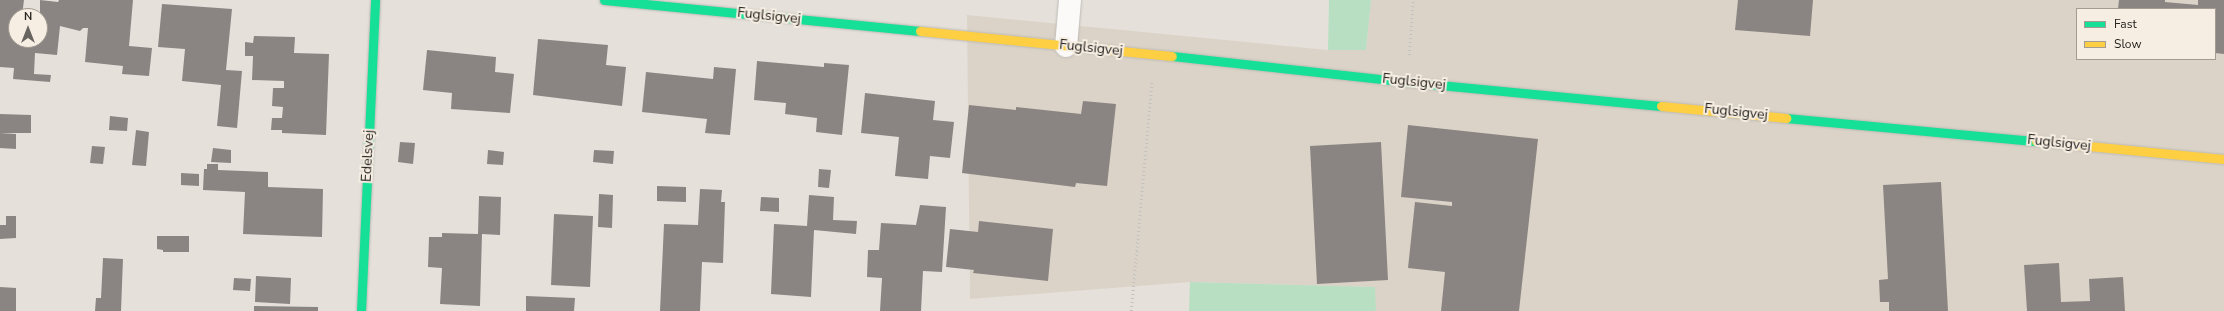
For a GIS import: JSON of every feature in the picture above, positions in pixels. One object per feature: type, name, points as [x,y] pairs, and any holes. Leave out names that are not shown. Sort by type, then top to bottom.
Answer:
[{"type":"street","name":"Edelsvej","points":[[361,311],[375,0]]},
{"type":"street","name":"Fuglsigvej","points":[[604,0],[1154,54],[1407,82],[2224,159]]},
{"type":"street","points":[[1066,46],[1070,0]]},
{"type":"path","points":[[1407,82],[1413,0]]},
{"type":"path","points":[[1131,311],[1154,54]]},
{"type":"shaded area","points":[[1371,0],[2224,0],[2224,311],[1376,311],[1374,287],[1190,282],[970,299],[967,15],[1328,50],[1366,50]]},
{"type":"green space","points":[[1329,0],[1371,0],[1366,50],[1328,50]]},
{"type":"green space","points":[[1190,282],[1375,287],[1376,311],[1189,311]]},
{"type":"building","points":[[0,0],[24,0],[23,8],[8,8],[8,48],[48,48],[48,8],[40,8],[40,0],[58,2],[59,0],[133,0],[129,46],[152,48],[149,76],[122,74],[123,66],[85,62],[88,28],[83,28],[80,31],[60,26],[57,55],[35,53],[34,74],[51,75],[50,82],[13,79],[14,68],[0,67]]},
{"type":"building","points":[[1738,0],[1813,0],[1810,36],[1735,30]]},
{"type":"building","points":[[2119,0],[2165,0],[2165,2],[2198,5],[2198,0],[2224,0],[2224,54],[2216,53],[2216,8],[2118,8]]},
{"type":"building","points":[[162,4],[232,9],[226,70],[242,71],[237,128],[217,126],[221,85],[182,81],[185,49],[158,47]]},
{"type":"building","points":[[254,36],[295,37],[294,53],[329,54],[326,135],[282,133],[282,130],[271,130],[272,118],[282,118],[283,107],[272,106],[273,88],[284,88],[284,81],[252,80],[253,56],[245,56],[245,42],[253,43]]},
{"type":"building","points":[[538,39],[608,45],[606,65],[626,67],[622,106],[533,95]]},
{"type":"building","points":[[427,50],[496,57],[495,72],[514,74],[510,113],[451,109],[452,93],[423,90]]},
{"type":"building","points":[[757,61],[824,67],[824,63],[849,65],[842,135],[816,132],[817,118],[785,114],[786,103],[754,100]]},
{"type":"building","points":[[714,67],[736,69],[730,135],[705,133],[707,119],[642,112],[646,72],[713,79]]},
{"type":"building","points":[[865,93],[935,101],[933,120],[954,122],[950,158],[930,156],[928,179],[895,176],[899,137],[861,133]]},
{"type":"building","points":[[1083,101],[1116,104],[1107,186],[1076,183],[1075,187],[962,173],[969,105],[1016,110],[1016,107],[1081,114]]},
{"type":"building","points":[[0,114],[31,115],[31,133],[0,133]]},
{"type":"building","points":[[110,116],[128,118],[127,131],[109,130]]},
{"type":"building","points":[[1408,125],[1538,139],[1519,311],[1441,311],[1445,272],[1408,268],[1415,202],[1452,206],[1452,202],[1401,197]]},
{"type":"building","points":[[136,130],[149,132],[146,166],[132,165]]},
{"type":"building","points":[[0,133],[16,134],[16,149],[0,148]]},
{"type":"building","points":[[400,142],[415,143],[413,164],[398,162]]},
{"type":"building","points":[[1381,142],[1388,280],[1317,284],[1310,146]]},
{"type":"building","points":[[92,146],[105,147],[103,164],[90,163]]},
{"type":"building","points":[[213,148],[231,150],[231,163],[211,162]]},
{"type":"building","points":[[488,150],[504,152],[503,165],[487,164]]},
{"type":"building","points":[[594,150],[614,151],[613,164],[593,162]]},
{"type":"building","points":[[207,164],[218,164],[218,170],[268,172],[268,187],[323,189],[322,237],[243,234],[245,192],[203,190],[204,169],[207,169]]},
{"type":"building","points":[[819,169],[831,170],[829,188],[818,187]]},
{"type":"building","points":[[181,173],[199,174],[199,186],[181,185]]},
{"type":"building","points":[[1941,182],[1948,311],[1889,311],[1889,302],[1880,302],[1879,280],[1888,279],[1883,185]]},
{"type":"building","points":[[657,186],[686,187],[686,202],[657,201]]},
{"type":"building","points":[[700,189],[722,190],[721,202],[725,202],[723,263],[702,262],[700,311],[660,311],[664,224],[698,225]]},
{"type":"building","points":[[599,194],[613,195],[612,228],[598,227]]},
{"type":"building","points":[[809,195],[834,197],[833,220],[857,221],[856,234],[814,230],[811,297],[771,294],[774,224],[807,226]]},
{"type":"building","points":[[479,196],[501,197],[500,235],[482,234],[480,306],[440,304],[442,268],[428,267],[429,237],[442,237],[442,233],[478,234]]},
{"type":"building","points":[[761,197],[779,198],[779,212],[760,211]]},
{"type":"building","points":[[920,205],[946,207],[942,272],[923,271],[921,311],[880,311],[882,278],[867,277],[868,250],[879,250],[881,223],[916,225]]},
{"type":"building","points":[[554,214],[593,216],[590,287],[551,285]]},
{"type":"building","points":[[6,216],[16,216],[16,238],[0,239],[0,225],[6,225]]},
{"type":"building","points":[[979,221],[1053,229],[1048,281],[973,273],[974,270],[946,267],[950,229],[978,232]]},
{"type":"building","points":[[157,236],[189,236],[189,252],[163,252],[163,250],[157,249]]},
{"type":"building","points":[[103,258],[123,259],[121,311],[95,311],[96,298],[101,298]]},
{"type":"building","points":[[2059,263],[2061,302],[2090,301],[2089,279],[2123,277],[2125,311],[2027,311],[2024,265]]},
{"type":"building","points":[[256,276],[291,278],[290,304],[255,302]]},
{"type":"building","points":[[234,278],[251,279],[250,291],[233,290]]},
{"type":"building","points":[[0,287],[16,288],[16,311],[0,311]]},
{"type":"building","points":[[526,296],[575,298],[574,311],[526,311]]},
{"type":"building","points":[[254,306],[318,307],[318,311],[254,311]]},
{"type":"traffic: fast","points":[[361,311],[375,0]]},
{"type":"traffic: fast","points":[[604,0],[920,31]]},
{"type":"traffic: fast","points":[[1172,56],[1407,82],[1661,106]]},
{"type":"traffic: fast","points":[[1786,118],[2036,141]]},
{"type":"traffic: slow","points":[[920,31],[1172,56]]},
{"type":"traffic: slow","points":[[1661,106],[1786,118]]},
{"type":"traffic: slow","points":[[2036,141],[2224,159]]}]
